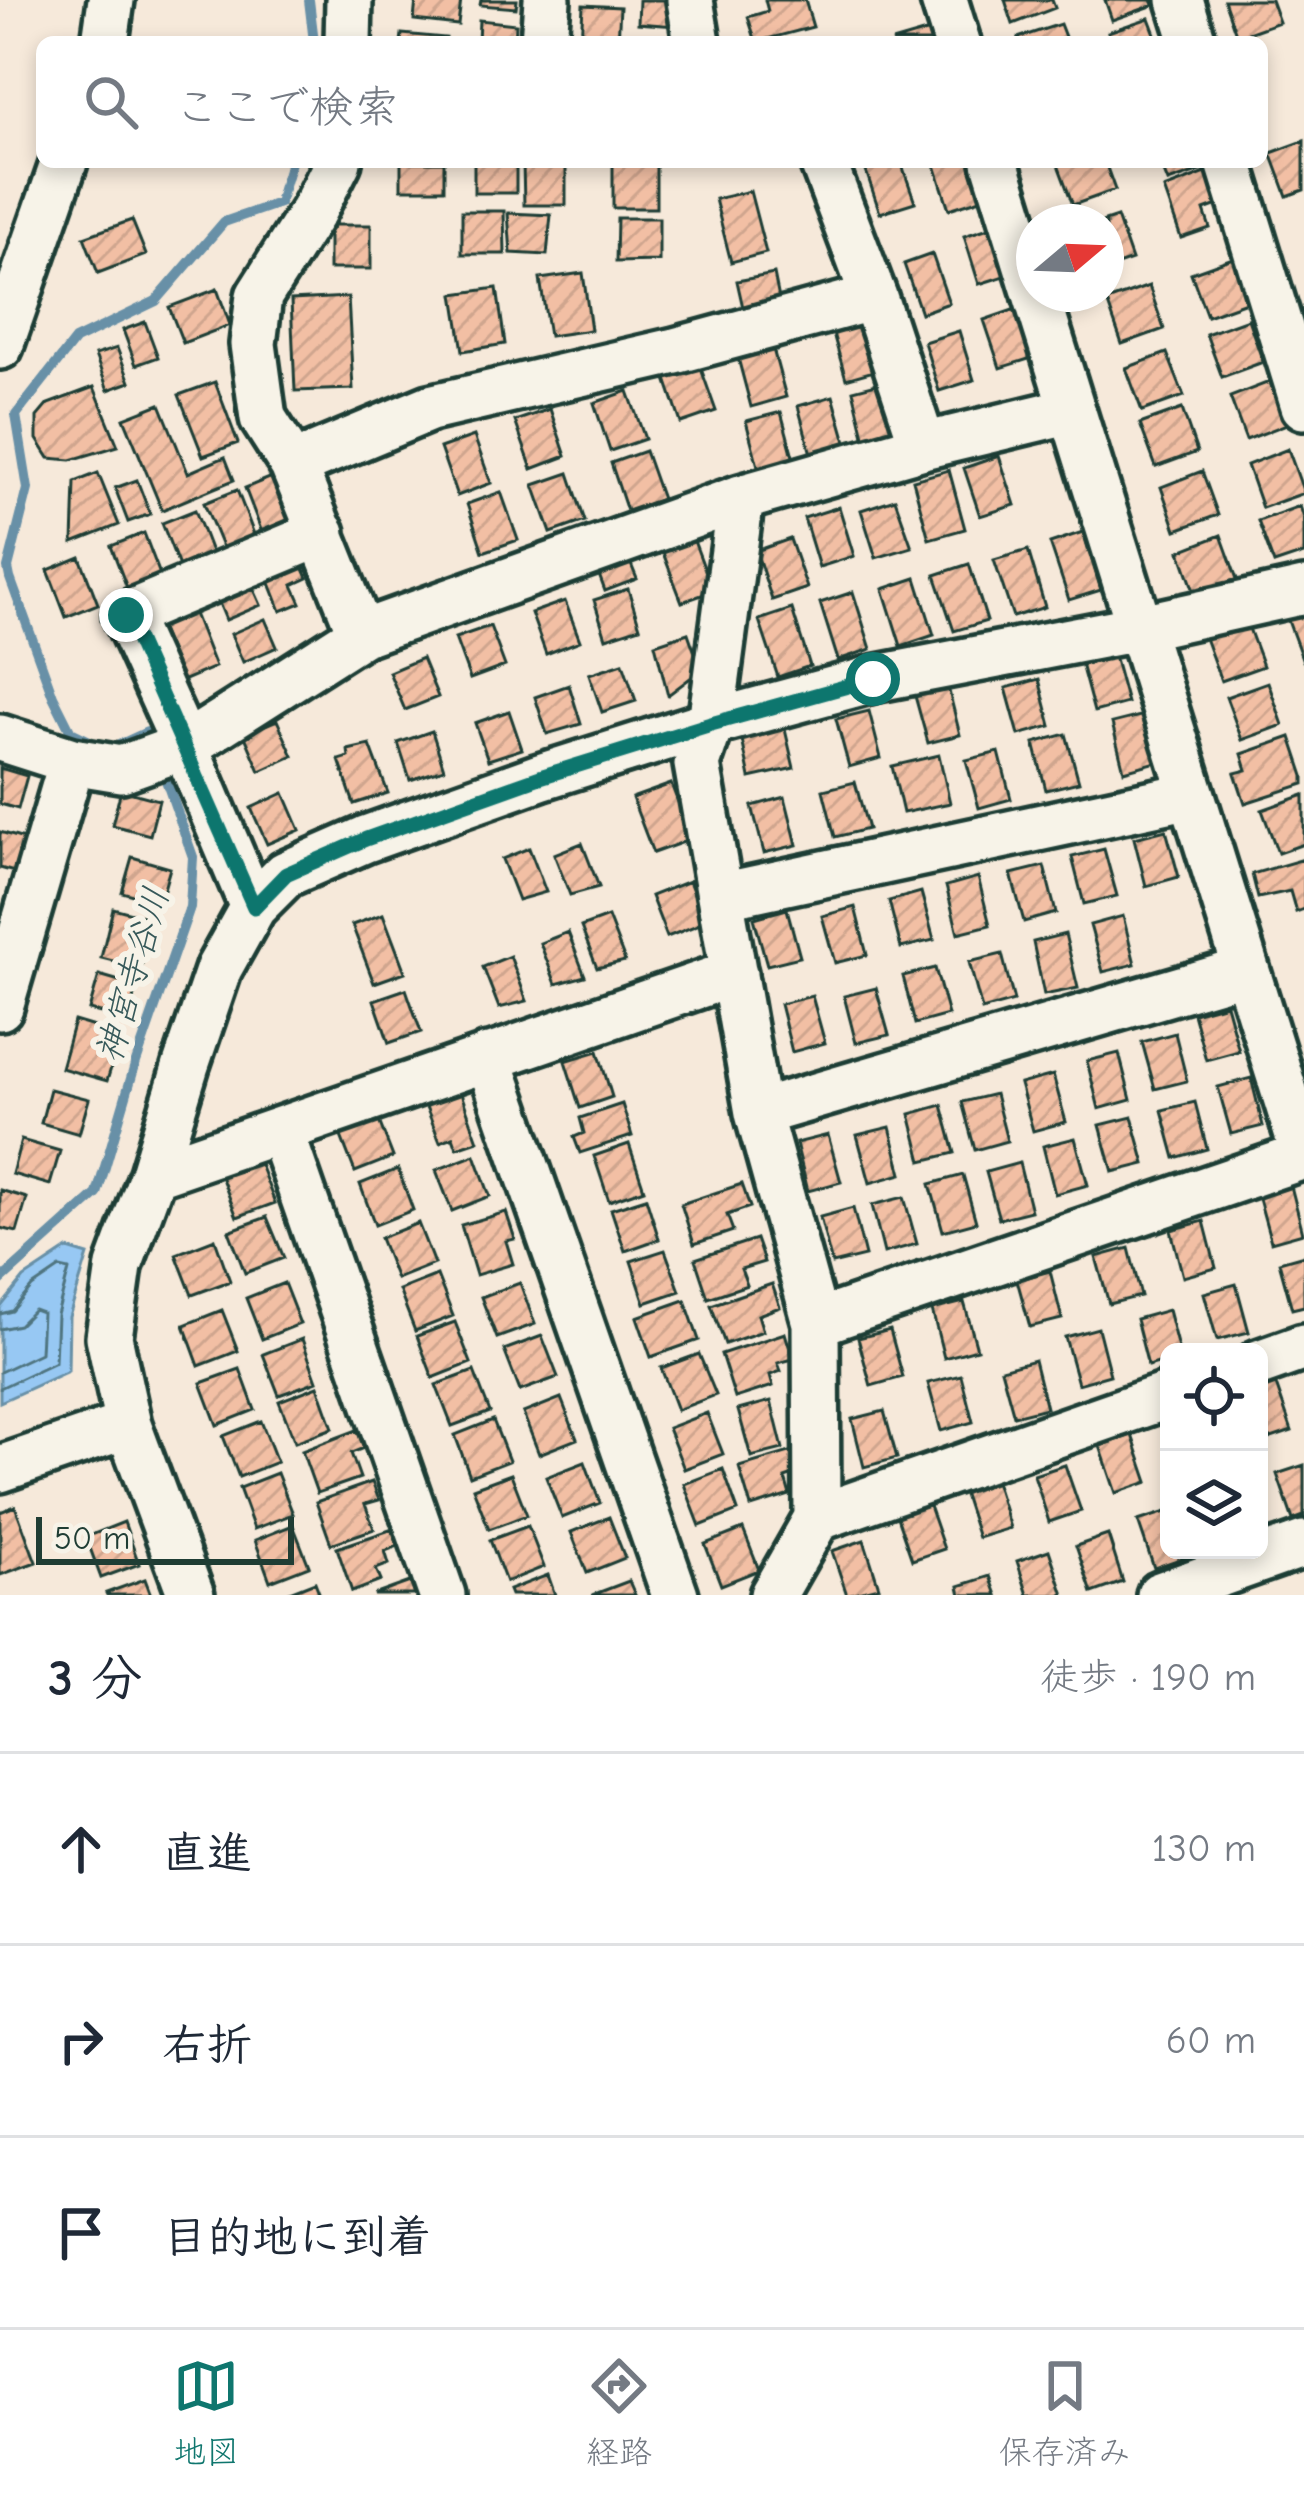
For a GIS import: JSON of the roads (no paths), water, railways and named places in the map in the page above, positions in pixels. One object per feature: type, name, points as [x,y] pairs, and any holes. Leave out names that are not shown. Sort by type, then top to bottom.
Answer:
[{"type":"street","points":[[106,36],[111,0]]},
{"type":"street","points":[[349,0],[349,36]]},
{"type":"street","points":[[544,36],[547,0]]},
{"type":"street","points":[[690,0],[696,36]]},
{"type":"street","points":[[944,0],[955,36]]},
{"type":"street","points":[[1180,0],[1190,36]]},
{"type":"street","points":[[0,346],[62,168]]},
{"type":"street","points":[[335,168],[259,296],[254,344],[263,418],[292,465],[361,634]]},
{"type":"street","points":[[825,168],[923,446]]},
{"type":"street","points":[[997,168],[1016,230]]},
{"type":"street","points":[[1231,168],[1304,406]]},
{"type":"street","points":[[292,465],[430,408],[874,298]]},
{"type":"street","points":[[816,1323],[1304,1156],[1042,312]]},
{"type":"street","points":[[0,738],[72,761],[121,770],[182,747],[361,634],[741,498],[1072,410]]},
{"type":"street","points":[[741,498],[711,724],[697,764],[758,1113],[816,1323],[817,1518],[772,1595]]},
{"type":"street","points":[[254,907],[126,615],[322,532]]},
{"type":"street","points":[[191,1595],[128,1425],[109,1337],[119,1266],[219,968],[254,907],[286,874],[366,839],[540,777],[711,724],[873,679],[1304,591]]},
{"type":"street","points":[[0,1007],[72,761]]},
{"type":"street","points":[[721,896],[1191,795]]},
{"type":"street","points":[[758,1113],[1246,970]]},
{"type":"street","points":[[153,1174],[734,973]]},
{"type":"street","points":[[488,1057],[675,1595]]},
{"type":"street","points":[[280,1132],[442,1595]]},
{"type":"street","points":[[1268,1360],[1304,1347]]},
{"type":"street","points":[[817,1518],[1160,1397]]},
{"type":"street","points":[[0,1469],[128,1425]]},
{"type":"street","points":[[1160,1595],[1304,1544]]},
{"type":"water","points":[[68,1249],[88,1255],[69,1317],[68,1371],[0,1402],[0,1308],[24,1278]]},
{"type":"waterway","name":"神宮寺谷川","points":[[309,0],[313,36]]},
{"type":"waterway","name":"神宮寺谷川","points":[[154,749],[147,732],[108,750],[71,732],[53,696],[8,568],[28,489],[16,415],[75,340],[156,301],[224,222],[279,203],[289,168]]},
{"type":"waterway","name":"神宮寺谷川","points":[[0,1281],[97,1194],[135,1065],[190,907],[193,857],[161,766]]}]
